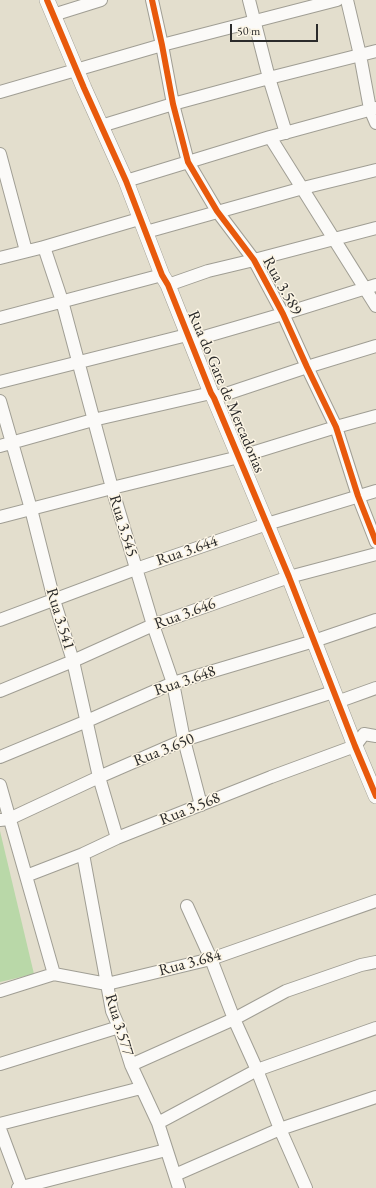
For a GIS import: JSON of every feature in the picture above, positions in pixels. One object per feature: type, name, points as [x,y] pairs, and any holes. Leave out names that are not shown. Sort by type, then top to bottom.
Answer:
[{"type":"street","name":"Rua do Gare de Mercadorias","points":[[47,0],[126,181],[142,225],[212,396],[290,578],[335,697],[376,796]]},
{"type":"street","points":[[53,15],[101,0]]},
{"type":"street","name":"Rua 3.589","points":[[152,0],[173,104],[188,162],[217,211],[254,260],[284,314],[307,367],[336,426],[358,496],[376,542]]},
{"type":"street","points":[[249,0],[269,78],[286,133]]},
{"type":"street","points":[[0,92],[162,45],[337,0]]},
{"type":"street","points":[[346,0],[376,124]]},
{"type":"street","points":[[101,126],[173,104],[376,51]]},
{"type":"street","points":[[126,181],[270,137],[373,108]]},
{"type":"street","points":[[270,137],[303,188],[333,239],[370,287],[376,306]]},
{"type":"street","points":[[0,154],[26,251]]},
{"type":"street","points":[[0,258],[142,225],[217,211],[376,170]]},
{"type":"street","points":[[0,318],[62,301],[254,260],[376,228]]},
{"type":"street","name":"Rua 3.545","points":[[44,247],[62,301],[112,488],[153,625],[173,683],[184,740],[201,805]]},
{"type":"street","points":[[0,382],[189,338],[284,314],[370,287]]},
{"type":"street","points":[[0,446],[93,420],[212,396],[376,346]]},
{"type":"street","name":"Rua 3.541","points":[[0,401],[31,509],[54,600],[73,661],[100,777],[118,838]]},
{"type":"street","points":[[0,517],[239,457],[336,426],[376,416]]},
{"type":"street","name":"Rua 3.644","points":[[0,620],[136,569],[267,524],[376,491]]},
{"type":"street","name":"Rua 3.646","points":[[0,690],[73,661],[153,625],[290,578],[376,554]]},
{"type":"street","name":"Rua 3.648","points":[[0,757],[173,683],[314,641],[376,620]]},
{"type":"street","name":"Rua 3.650","points":[[5,820],[184,740],[335,697],[376,688]]},
{"type":"street","name":"Rua 3.568","points":[[26,876],[271,777],[355,746],[364,734],[376,736]]},
{"type":"street","points":[[0,785],[5,820],[26,876],[54,974]]},
{"type":"street","name":"Rua 3.577","points":[[83,854],[112,1011],[119,1027],[131,1065],[158,1123],[178,1188]]},
{"type":"street","name":"Rua 3.684","points":[[0,991],[54,974],[107,984],[211,959],[376,901]]},
{"type":"street","points":[[187,906],[211,959],[234,1019],[257,1070],[305,1188]]},
{"type":"street","points":[[131,1065],[234,1019],[286,991],[361,965],[376,962]]},
{"type":"street","points":[[0,1064],[119,1027]]},
{"type":"street","points":[[158,1123],[257,1070],[376,1028]]},
{"type":"street","points":[[0,1124],[141,1088]]},
{"type":"street","points":[[175,1175],[280,1129],[376,1097]]},
{"type":"street","points":[[0,1129],[21,1188],[166,1150]]},
{"type":"green space","points":[[0,831],[34,974],[0,982]]},
{"type":"cycle path","points":[[47,0],[84,88],[126,181],[162,275],[168,285],[211,393],[289,577],[376,796]]},
{"type":"cycle path","points":[[152,0],[173,104],[188,162],[217,211],[254,260],[283,314],[336,427],[358,496],[376,542]]}]
